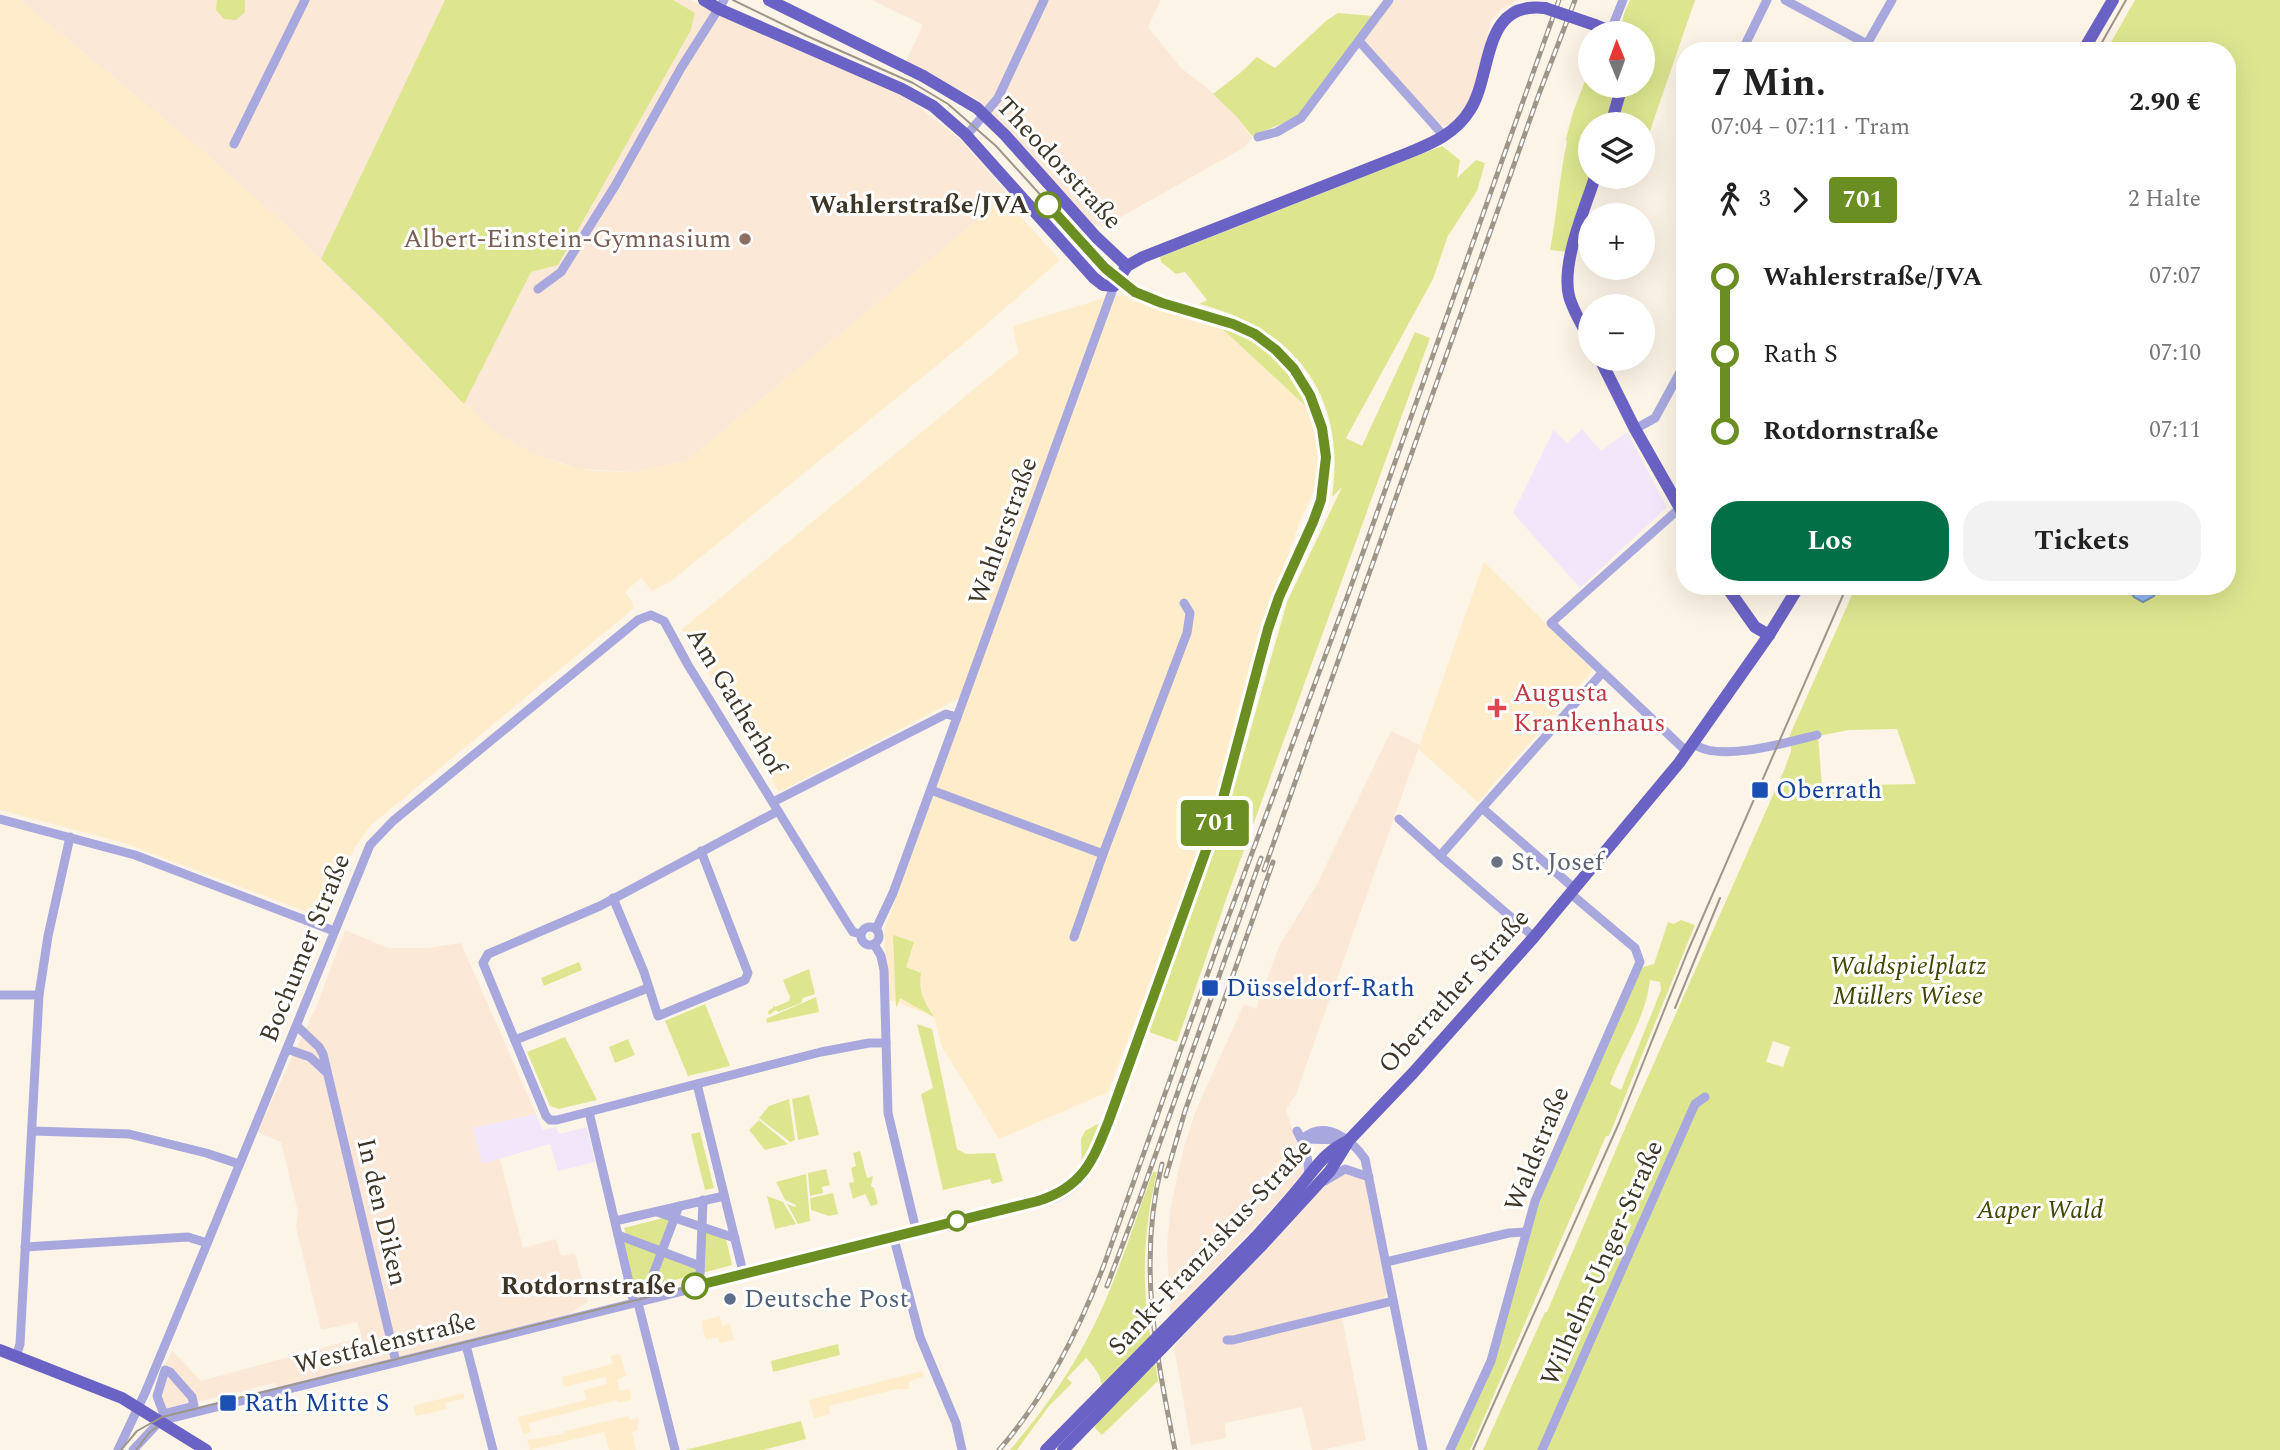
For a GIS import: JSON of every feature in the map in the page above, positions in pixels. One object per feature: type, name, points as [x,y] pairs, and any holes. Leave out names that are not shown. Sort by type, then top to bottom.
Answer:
[{"type":"main road","name":"Theodorstraße","points":[[704,0],[721,4],[933,106],[967,136],[1103,285],[1114,286],[1127,266],[1143,257],[1396,158],[1444,136]]},
{"type":"main road","name":"Theodorstraße","points":[[768,0],[948,89],[985,115],[1096,237],[1127,266]]},
{"type":"main road","points":[[2089,42],[2113,0]]},
{"type":"main road","points":[[1444,136],[1459,125],[1474,103],[1498,19],[1507,10],[1519,4],[1533,4],[1583,21]]},
{"type":"main road","points":[[1578,315],[1571,301],[1568,285],[1572,252],[1591,189]]},
{"type":"main road","points":[[1606,371],[1676,501]]},
{"type":"main road","points":[[1732,595],[1755,627],[1769,635]]},
{"type":"main road","name":"Oberrather Straße","points":[[1349,1140],[1413,1073],[1534,937],[1690,748],[1769,635],[1793,595]]},
{"type":"main road","name":"Sankt-Franziskus-Straße","points":[[1063,1450],[1258,1242],[1349,1140]]},
{"type":"main road","name":"Sankt-Franziskus-Straße","points":[[1046,1450],[1258,1242]]},
{"type":"main road","points":[[0,1350],[117,1395],[206,1450]]},
{"type":"street","points":[[234,144],[305,0]]},
{"type":"street","points":[[967,136],[998,98],[1044,0]]},
{"type":"street","points":[[1258,137],[1277,132],[1301,118],[1389,0]]},
{"type":"street","points":[[1616,21],[1623,0]]},
{"type":"street","points":[[1746,42],[1767,0]]},
{"type":"street","points":[[1785,0],[1855,42]]},
{"type":"street","points":[[1868,42],[1892,0]]},
{"type":"street","points":[[538,289],[561,272],[615,186],[681,68],[721,4]]},
{"type":"street","points":[[1359,41],[1444,136]]},
{"type":"street","name":"Wahlerstraße","points":[[876,929],[893,893],[1114,286]]},
{"type":"street","points":[[1635,429],[1655,418],[1676,380]]},
{"type":"street","points":[[1676,519],[1551,622],[1602,673],[1690,748],[1706,752],[1763,748],[1817,735]]},
{"type":"street","points":[[1073,937],[1187,633],[1190,614],[1184,603]]},
{"type":"street","name":"Am Gatherhof","points":[[655,616],[664,621],[688,665],[849,926],[853,932],[861,934]]},
{"type":"street","name":"Bochumer Straße","points":[[118,1450],[139,1407],[298,1026],[366,854],[383,830],[638,620],[655,616]]},
{"type":"street","points":[[1440,856],[1602,673]]},
{"type":"street","points":[[776,806],[946,714],[957,718]]},
{"type":"street","points":[[931,790],[1103,853]]},
{"type":"street","name":"Am Gatherhof","points":[[776,806],[600,906],[484,958],[483,963],[546,1116],[550,1120],[557,1120],[821,1052],[869,1043],[886,1043]]},
{"type":"street","name":"Waldstraße","points":[[1450,1450],[1491,1361],[1535,1201],[1640,962],[1635,948],[1482,808]]},
{"type":"street","points":[[0,819],[135,855],[334,931]]},
{"type":"street","points":[[1399,819],[1534,937]]},
{"type":"street","points":[[16,1356],[20,1344],[39,995],[48,936],[70,837]]},
{"type":"street","points":[[613,898],[644,972],[658,1016],[745,980],[748,973],[701,851]]},
{"type":"street","points":[[866,928],[876,929],[879,937],[874,944],[866,944],[862,940],[861,934],[866,928]]},
{"type":"street","points":[[874,944],[881,956],[884,970],[890,1126],[917,1234]]},
{"type":"street","points":[[515,1040],[648,988]]},
{"type":"street","points":[[0,995],[39,995]]},
{"type":"street","name":"In den Diken","points":[[298,1026],[323,1054],[396,1362]]},
{"type":"street","points":[[287,1049],[310,1057],[327,1072]]},
{"type":"street","points":[[697,1084],[744,1276]]},
{"type":"street","name":"Wilhelm-Unger-Straße","points":[[1542,1450],[1695,1104],[1705,1097]]},
{"type":"street","points":[[589,1112],[618,1235],[676,1450]]},
{"type":"street","name":"Westfalenstraße","points":[[160,1420],[635,1301],[917,1234],[1060,1196],[1074,1187],[1089,1171],[1098,1155],[1110,1121]]},
{"type":"street","points":[[32,1131],[129,1134],[239,1164]]},
{"type":"street","points":[[1369,1177],[1345,1169],[1330,1179],[1314,1180],[1300,1135],[1349,1140],[1365,1159],[1369,1177],[1386,1262],[1423,1450]]},
{"type":"street","points":[[615,1221],[724,1196]]},
{"type":"street","points":[[618,1235],[662,1251],[700,1271],[703,1200]]},
{"type":"street","points":[[648,1288],[679,1206]]},
{"type":"street","points":[[655,1212],[734,1238]]},
{"type":"street","points":[[1386,1262],[1509,1233],[1526,1232]]},
{"type":"street","points":[[25,1247],[188,1237],[207,1243]]},
{"type":"street","points":[[894,1239],[920,1336],[956,1423],[962,1450]]},
{"type":"street","points":[[1227,1340],[1393,1301]]},
{"type":"street","points":[[467,1345],[493,1450]]},
{"type":"street","points":[[165,1370],[170,1372],[192,1397],[194,1406],[163,1412],[157,1396],[165,1370]]},
{"type":"street","points":[[133,1450],[160,1420]]},
{"type":"shaded area","points":[[0,0],[20,0],[198,147],[280,220],[493,431],[533,454],[568,466],[593,471],[634,472],[686,461],[1004,198],[1060,260],[973,336],[670,582],[652,591],[641,578],[625,592],[633,603],[633,609],[371,825],[354,849],[326,919],[124,843],[0,810]]},
{"type":"shaded area","points":[[20,0],[690,0],[906,97],[961,140],[1006,193],[1004,198],[686,461],[634,472],[580,469],[533,454],[493,431],[280,220],[198,147]]},
{"type":"shaded area","points":[[872,0],[1161,0],[1148,27],[1181,68],[1206,87],[1236,116],[1252,138],[1245,147],[1103,227],[1093,225],[977,99],[906,61],[923,25]]},
{"type":"shaded area","points":[[1394,0],[1518,0],[1501,9],[1491,21],[1470,100],[1452,126],[1439,125],[1364,42]]},
{"type":"shaded area","points":[[1114,295],[1128,296],[1163,309],[1216,323],[1312,412],[1320,447],[1320,477],[1300,521],[1262,630],[1214,817],[1161,966],[1155,969],[1108,1092],[999,1139],[942,1047],[934,1017],[895,1001],[888,1001],[884,931],[969,693],[779,792],[682,629],[1018,353],[1013,326]]},
{"type":"shaded area","points":[[1582,429],[1601,451],[1627,432],[1667,507],[1580,588],[1513,513],[1554,430],[1567,443]]},
{"type":"shaded area","name":"Augusta Krankenhaus","points":[[1484,562],[1593,670],[1478,802],[1418,749]]},
{"type":"shaded area","points":[[1391,731],[1420,745],[1296,1094],[1286,1110],[1304,1165],[1302,1176],[1170,1316],[1167,1243],[1171,1206],[1183,1150],[1196,1110],[1244,1004],[1256,1009],[1279,946],[1316,886]]},
{"type":"shaded area","points":[[345,930],[388,948],[427,948],[461,943],[536,1114],[473,1128],[482,1163],[500,1159],[523,1248],[556,1239],[561,1256],[575,1253],[588,1302],[567,1315],[277,1388],[275,1383],[193,1403],[163,1417],[155,1405],[153,1394],[172,1350],[201,1381],[362,1337],[357,1322],[321,1330],[296,1227],[298,1212],[281,1142],[257,1132],[317,1005]]},
{"type":"shaded area","points":[[536,1114],[543,1130],[556,1127],[559,1134],[587,1127],[595,1162],[558,1171],[550,1144],[482,1164],[473,1128]]},
{"type":"shaded area","points":[[1349,1171],[1364,1177],[1387,1291],[1383,1301],[1342,1317],[1366,1440],[1312,1450],[1302,1407],[1225,1423],[1226,1438],[1191,1445],[1174,1346],[1334,1175]]},
{"type":"shaded area","points":[[720,1316],[722,1326],[730,1324],[734,1340],[720,1343],[718,1337],[706,1340],[701,1321]]},
{"type":"shaded area","points":[[620,1354],[626,1376],[617,1380],[620,1391],[630,1389],[629,1400],[618,1403],[617,1400],[529,1423],[531,1432],[523,1434],[518,1417],[586,1400],[584,1390],[607,1384],[605,1377],[564,1387],[562,1377],[612,1364],[611,1356]]},
{"type":"shaded area","points":[[922,1371],[924,1376],[909,1382],[909,1389],[897,1389],[829,1406],[830,1414],[814,1418],[809,1400]]},
{"type":"shaded area","points":[[463,1393],[465,1398],[445,1403],[447,1409],[416,1416],[413,1406]]},
{"type":"shaded area","points":[[628,1416],[630,1420],[638,1418],[638,1430],[632,1432],[636,1450],[609,1450],[604,1432],[530,1450],[527,1440],[563,1434],[565,1431]]},
{"type":"green space","points":[[217,0],[245,0],[245,12],[236,20],[224,19],[216,10]]},
{"type":"green space","points":[[445,0],[673,0],[695,13],[691,30],[558,265],[531,272],[464,404],[321,259]]},
{"type":"green space","points":[[1630,0],[1695,0],[1681,42],[1676,42],[1676,55],[1655,116],[1655,112],[1620,112],[1625,98],[1656,98],[1656,21],[1623,21]]},
{"type":"green space","name":"Aaper Wald","points":[[2135,0],[2280,0],[2280,1450],[1483,1450],[1547,1312],[1626,1126],[1785,768],[1791,751],[1791,739],[1788,739],[1852,595],[2236,595],[2236,42],[2111,42]],"holes":[[[1897,729],[1916,784],[1822,786],[1818,736],[1849,730]],[[1773,1041],[1811,1054],[1790,1047],[1783,1067],[1766,1062]]]},
{"type":"green space","points":[[1338,13],[1374,16],[1306,107],[1293,119],[1252,136],[1213,94],[1257,57],[1275,68]]},
{"type":"green space","points":[[1578,98],[1613,98],[1609,112],[1578,112],[1578,189],[1587,189],[1583,203],[1578,203],[1578,219],[1568,252],[1550,250],[1566,139]]},
{"type":"green space","points":[[1442,146],[1460,160],[1457,178],[1476,160],[1485,163],[1477,191],[1448,236],[1433,279],[1346,438],[1362,446],[1415,332],[1430,338],[1177,1042],[1149,1032],[1224,823],[1287,602],[1342,487],[1332,497],[1335,461],[1331,428],[1322,398],[1308,372],[1288,349],[1263,330],[1233,315],[1199,304],[1207,300],[1185,272],[1176,274],[1161,262],[1160,257]]},
{"type":"green space","points":[[1216,323],[1247,338],[1273,357],[1295,382],[1312,412]]},
{"type":"green space","points":[[1681,920],[1695,925],[1609,1136],[1606,1136],[1470,1450],[1452,1450],[1490,1367],[1531,1220],[1640,968],[1654,964],[1668,922],[1674,924]],"holes":[[[1650,980],[1660,982],[1661,990],[1621,1090],[1610,1084],[1639,1020]]]},
{"type":"green space","points":[[893,935],[914,942],[906,967],[921,973],[920,986],[934,1017],[900,998],[896,1008]]},
{"type":"green space","points":[[579,962],[582,970],[544,986],[541,978]]},
{"type":"green space","points":[[809,969],[815,994],[803,998],[801,1003],[778,1012],[776,1010],[769,1015],[768,1011],[773,1005],[775,1007],[789,1001],[783,980]]},
{"type":"green space","points":[[816,997],[819,1012],[767,1023],[766,1019]]},
{"type":"green space","points":[[705,1004],[730,1066],[688,1076],[665,1021]]},
{"type":"green space","points":[[917,1024],[932,1029],[957,1149],[966,1154],[995,1153],[1003,1181],[992,1184],[990,1179],[943,1190],[921,1094],[933,1088]]},
{"type":"green space","points":[[565,1037],[597,1100],[559,1109],[550,1106],[527,1052]]},
{"type":"green space","points":[[628,1039],[635,1055],[615,1063],[609,1047]]},
{"type":"green space","points":[[809,1095],[819,1135],[798,1140],[792,1099]]},
{"type":"green space","points":[[789,1099],[795,1140],[790,1142],[759,1118],[769,1106]]},
{"type":"green space","points":[[759,1120],[788,1144],[765,1150],[749,1130]]},
{"type":"green space","points":[[1103,1121],[1105,1123],[1091,1157],[1082,1171],[1081,1139],[1085,1131]]},
{"type":"green space","points":[[700,1132],[714,1188],[705,1190],[691,1134]]},
{"type":"green space","points":[[860,1151],[867,1178],[873,1176],[871,1186],[878,1204],[871,1206],[865,1194],[853,1199],[849,1183],[854,1182],[851,1168],[856,1166],[853,1153]]},
{"type":"green space","points":[[826,1169],[830,1185],[822,1187],[823,1193],[810,1196],[808,1173]]},
{"type":"green space","points":[[1153,1172],[1157,1172],[1148,1224],[1145,1276],[1148,1321],[1158,1381],[1102,1435],[1095,1428],[1101,1399],[1101,1383],[1099,1375],[1086,1358],[1067,1378],[1072,1383],[1049,1406],[1017,1450],[1010,1450],[1058,1386],[1089,1335],[1113,1281]]},
{"type":"green space","points":[[806,1174],[810,1221],[798,1224],[787,1204],[796,1205],[785,1200],[776,1182]]},
{"type":"green space","points":[[833,1193],[838,1214],[829,1216],[811,1210],[810,1198]]},
{"type":"green space","points":[[767,1196],[783,1202],[796,1224],[775,1229]]},
{"type":"green space","points":[[663,1218],[672,1220],[660,1249],[627,1236],[624,1228]]},
{"type":"green space","points":[[704,1231],[726,1239],[732,1265],[702,1273]]},
{"type":"green space","points":[[620,1237],[659,1252],[646,1287],[634,1290]]},
{"type":"green space","points":[[664,1254],[698,1267],[698,1274],[651,1286]]},
{"type":"green space","points":[[838,1344],[840,1355],[773,1372],[771,1361]]},
{"type":"green space","points":[[801,1421],[806,1439],[763,1450],[685,1450]]},
{"type":"water","points":[[2133,595],[2154,595],[2143,602]]},
{"type":"tram line","points":[[121,1450],[137,1431],[162,1417],[1038,1201],[1072,1184],[1096,1154],[1218,817],[1274,608],[1321,500],[1326,457],[1317,412],[1294,369],[1276,350],[1255,334],[1219,319],[1148,298],[1117,279],[996,146],[948,104],[913,83],[733,0]]},
{"type":"tram line","points":[[2102,42],[2126,0]]},
{"type":"tram line","name":"701","points":[[695,1286],[1049,1198],[1077,1181],[1096,1154],[1218,817],[1275,608],[1321,500],[1326,471],[1322,428],[1306,387],[1286,360],[1265,341],[1233,324],[1135,292],[1105,268],[1048,205]]},
{"type":"tram line","points":[[1473,1450],[1619,1123],[1687,953],[1843,595]]},
{"type":"tram line","points":[[1675,1008],[1720,898]]},
{"type":"tram line","points":[[136,1450],[157,1427]]},
{"type":"railway","points":[[999,1450],[1032,1408],[1046,1385],[1083,1315],[1104,1265],[1219,942],[1350,589],[1559,0]]},
{"type":"railway","points":[[1264,870],[1539,94],[1575,0]]},
{"type":"railway","points":[[1107,1286],[1261,858]]},
{"type":"railway","points":[[1166,1176],[1185,1111],[1273,862]]},
{"type":"railway","points":[[1162,1164],[1155,1200],[1150,1272],[1156,1343],[1175,1450]]},
{"type":"place","name":"Wahlerstraße/JVA","points":[[1048,205]]},
{"type":"place","name":"Albert-Einstein-Gymnasium","points":[[745,239]]},
{"type":"place","name":"Augusta Krankenhaus","points":[[1497,708]]},
{"type":"place","name":"Oberrath","points":[[1760,790]]},
{"type":"place","name":"St. Josef","points":[[1497,862]]},
{"type":"place","name":"Düsseldorf-Rath","points":[[1210,988]]},
{"type":"place","name":"Rotdornstraße","points":[[695,1286]]},
{"type":"place","name":"Deutsche Post","points":[[730,1299]]},
{"type":"place","name":"Rath Mitte S","points":[[228,1403]]},
{"type":"park label","name":"Waldspielplatz Müllers Wiese","points":[[1908,981]]}]
